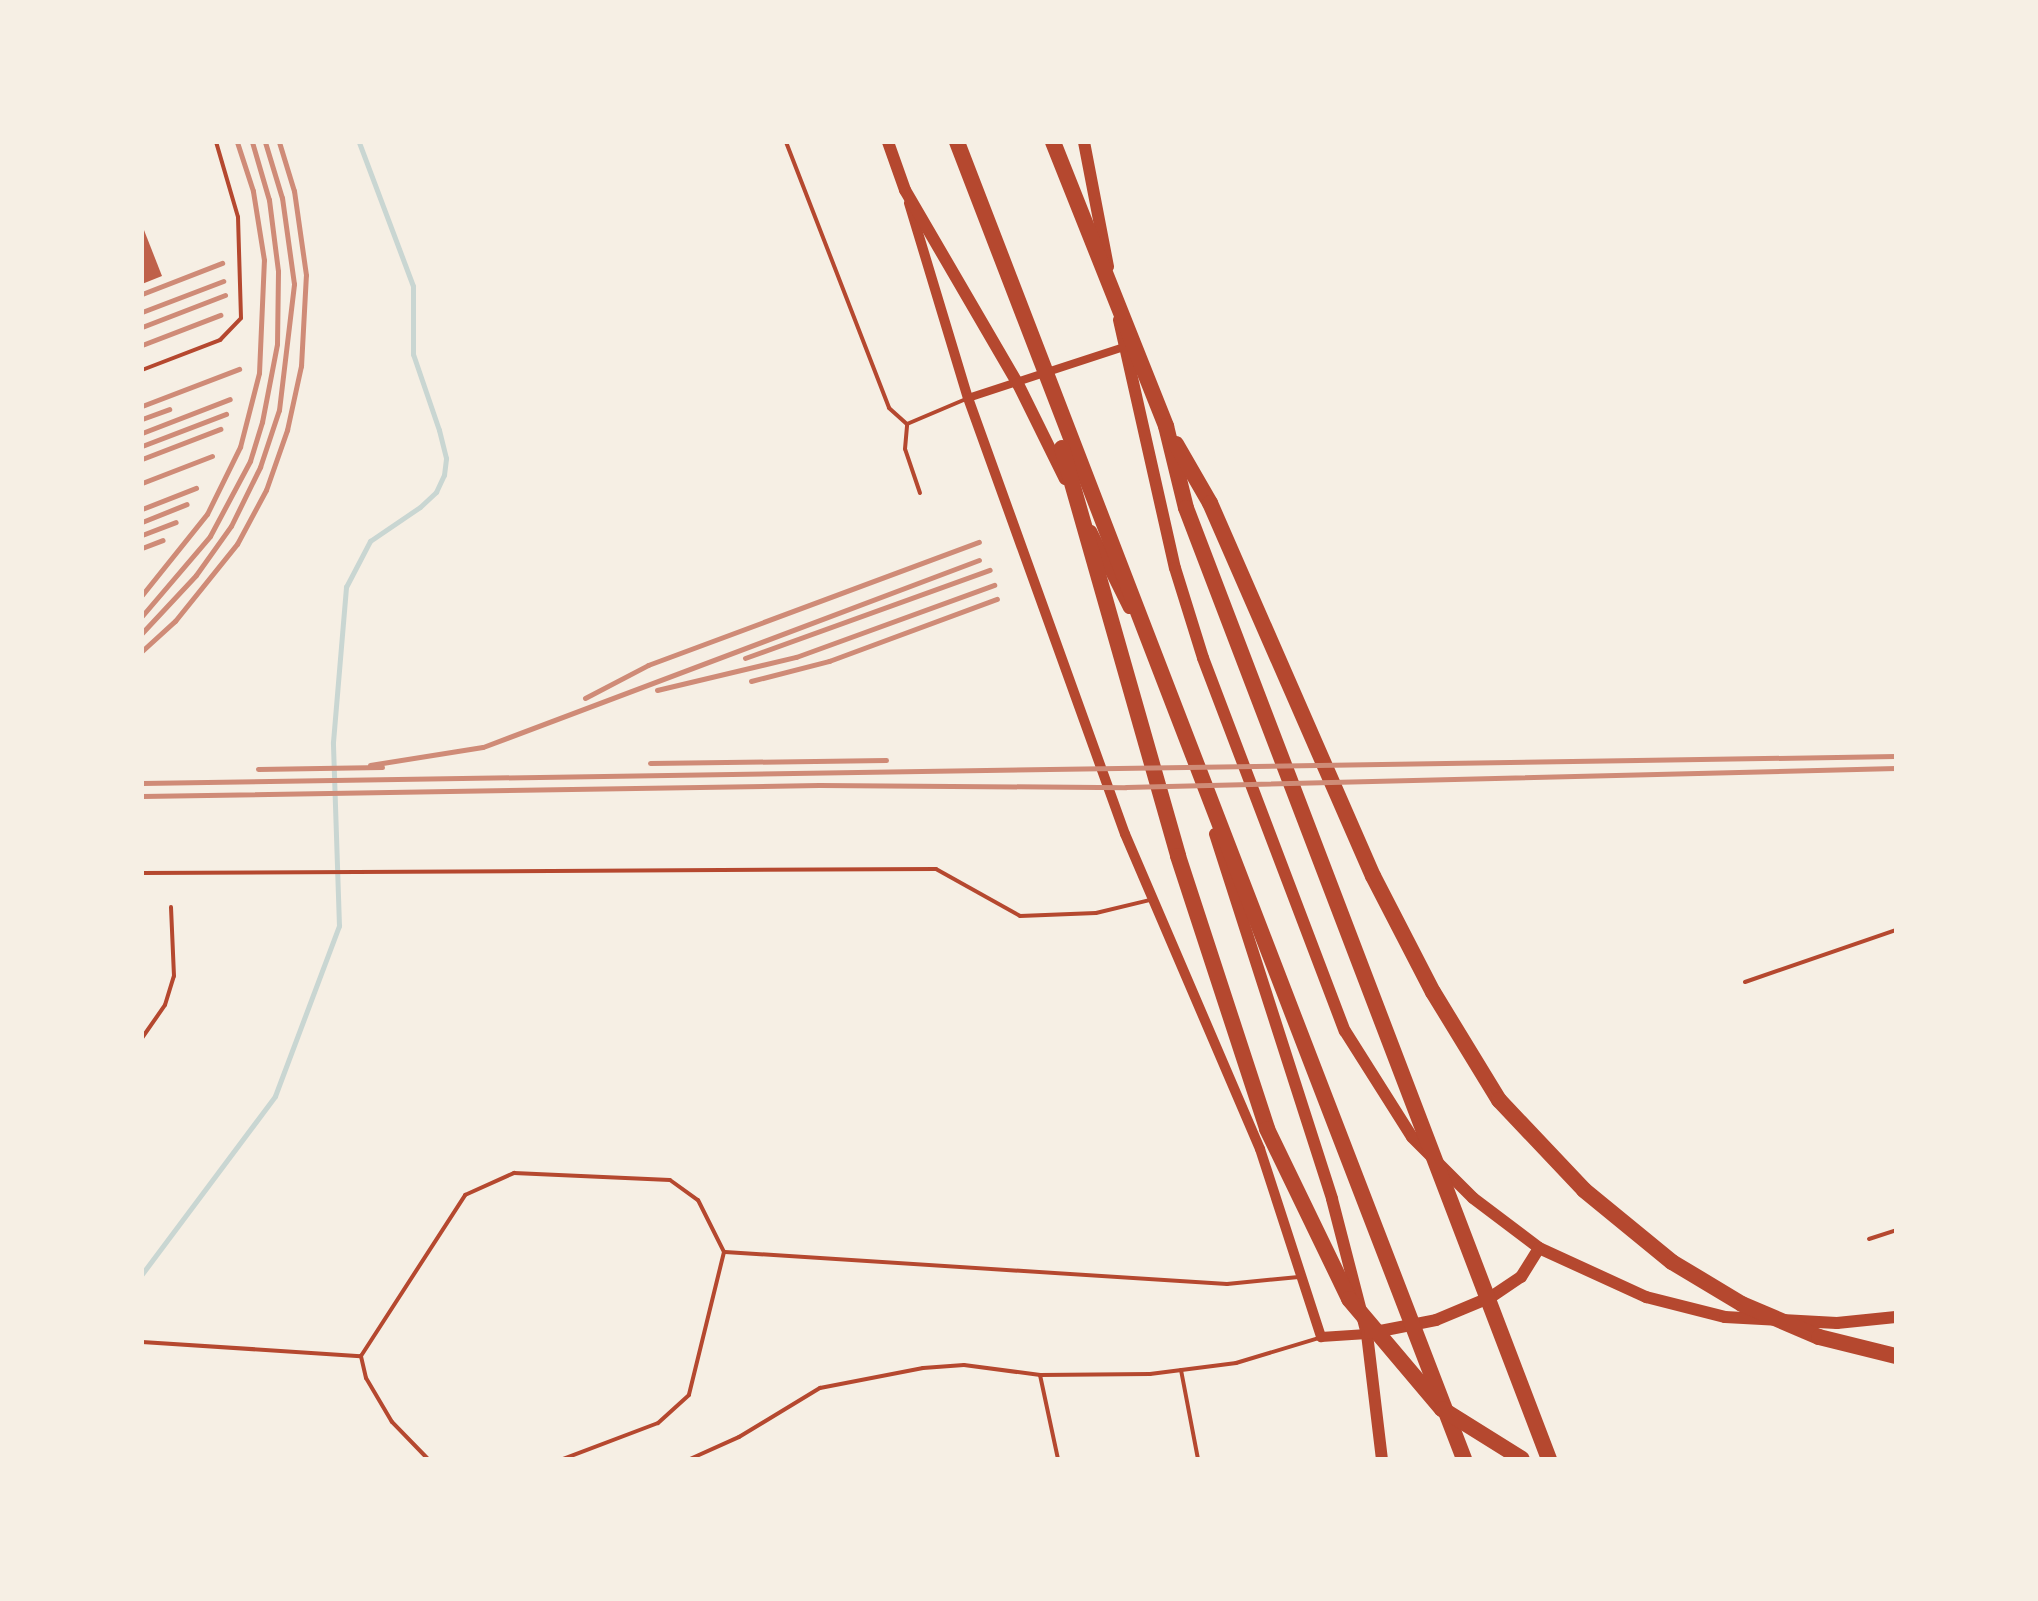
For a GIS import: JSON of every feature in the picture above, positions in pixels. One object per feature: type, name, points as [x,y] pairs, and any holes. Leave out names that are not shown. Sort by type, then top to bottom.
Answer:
[{"type":"highway","points":[[957,142],[1464,1459]]},
{"type":"highway","points":[[1053,142],[1166,426],[1186,508],[1549,1459]]},
{"type":"highway","points":[[1035,351],[1178,856],[1267,1129],[1349,1299],[1442,1409],[1522,1459]]},
{"type":"highway","points":[[1166,426],[1210,503],[1373,876],[1433,992],[1499,1100],[1584,1190],[1672,1262],[1742,1304],[1819,1337],[1896,1356]]},
{"type":"main road","points":[[888,142],[905,190],[1018,384],[1152,653],[1291,1060],[1367,1334],[1382,1459]]},
{"type":"main road","points":[[1084,142],[1124,347],[1175,568],[1203,658],[1345,1031],[1412,1137],[1473,1198],[1539,1248],[1646,1297],[1725,1317],[1837,1323],[1896,1317]]},
{"type":"main road","points":[[1367,1334],[1436,1320],[1491,1297],[1521,1277],[1539,1248]]},
{"type":"street","points":[[905,190],[968,398],[1125,834],[1260,1149],[1321,1337],[1367,1334]]},
{"type":"street","points":[[968,398],[1124,347]]},
{"type":"lane","points":[[142,370],[220,340],[241,318],[238,217],[216,142]]},
{"type":"lane","points":[[786,142],[889,408],[907,424]]},
{"type":"lane","points":[[907,424],[968,398]]},
{"type":"lane","points":[[907,424],[905,449],[920,493]]},
{"type":"lane","points":[[142,873],[415,868],[936,869],[1020,916],[1096,913],[1154,899]]},
{"type":"lane","points":[[142,1038],[165,1005],[174,976],[171,907]]},
{"type":"lane","points":[[1745,982],[1896,930]]},
{"type":"lane","points":[[428,1459],[392,1422],[366,1378],[361,1356],[465,1195],[514,1173],[670,1180],[698,1200],[724,1252],[689,1395],[677,1411],[563,1459]]},
{"type":"lane","points":[[1869,1239],[1896,1230]]},
{"type":"lane","points":[[724,1252],[1227,1284],[1301,1277]]},
{"type":"lane","points":[[690,1459],[739,1437],[820,1388],[950,1366],[1040,1375],[1181,1370],[1236,1363],[1321,1337]]},
{"type":"lane","points":[[142,1342],[361,1356]]},
{"type":"lane","points":[[1181,1370],[1198,1459]]},
{"type":"lane","points":[[1040,1375],[1058,1459]]},
{"type":"building","points":[[142,225],[162,276],[142,284]]},
{"type":"waterway","points":[[142,1274],[275,1096],[339,926],[333,742],[346,587],[370,541],[420,507],[436,492],[444,475],[446,458],[439,430],[413,354],[413,286],[359,142]]},
{"type":"railway","points":[[142,595],[207,514],[240,447],[259,373],[264,260],[253,191],[237,142]]},
{"type":"railway","points":[[142,616],[210,536],[250,461],[262,422],[277,344],[278,271],[269,200],[252,142]]},
{"type":"railway","points":[[142,633],[196,575],[231,526],[260,467],[279,410],[294,284],[282,198],[265,142]]},
{"type":"railway","points":[[142,651],[175,621],[237,544],[266,490],[287,430],[301,366],[306,275],[294,191],[279,142]]},
{"type":"railway","points":[[142,294],[222,263]]},
{"type":"railway","points":[[142,312],[223,281]]},
{"type":"railway","points":[[142,327],[225,295]]},
{"type":"railway","points":[[142,345],[220,315]]},
{"type":"railway","points":[[142,406],[239,369]]},
{"type":"railway","points":[[142,433],[230,399]]},
{"type":"railway","points":[[142,419],[169,409]]},
{"type":"railway","points":[[142,446],[226,414]]},
{"type":"railway","points":[[142,459],[220,429]]},
{"type":"railway","points":[[142,483],[212,456]]},
{"type":"railway","points":[[142,509],[196,488]]},
{"type":"railway","points":[[142,522],[187,504]]},
{"type":"railway","points":[[142,535],[176,522]]},
{"type":"railway","points":[[142,548],[163,540]]},
{"type":"railway","points":[[585,698],[648,665],[979,542]]},
{"type":"railway","points":[[370,765],[483,747],[979,560]]},
{"type":"railway","points":[[745,658],[990,570]]},
{"type":"railway","points":[[657,690],[796,657],[994,585]]},
{"type":"railway","points":[[751,681],[829,661],[997,599]]},
{"type":"railway","points":[[142,783],[1896,756]]},
{"type":"railway","points":[[650,763],[886,760]]},
{"type":"railway","points":[[258,769],[382,767]]},
{"type":"railway","points":[[142,796],[819,785],[1126,787],[1896,768]]}]
